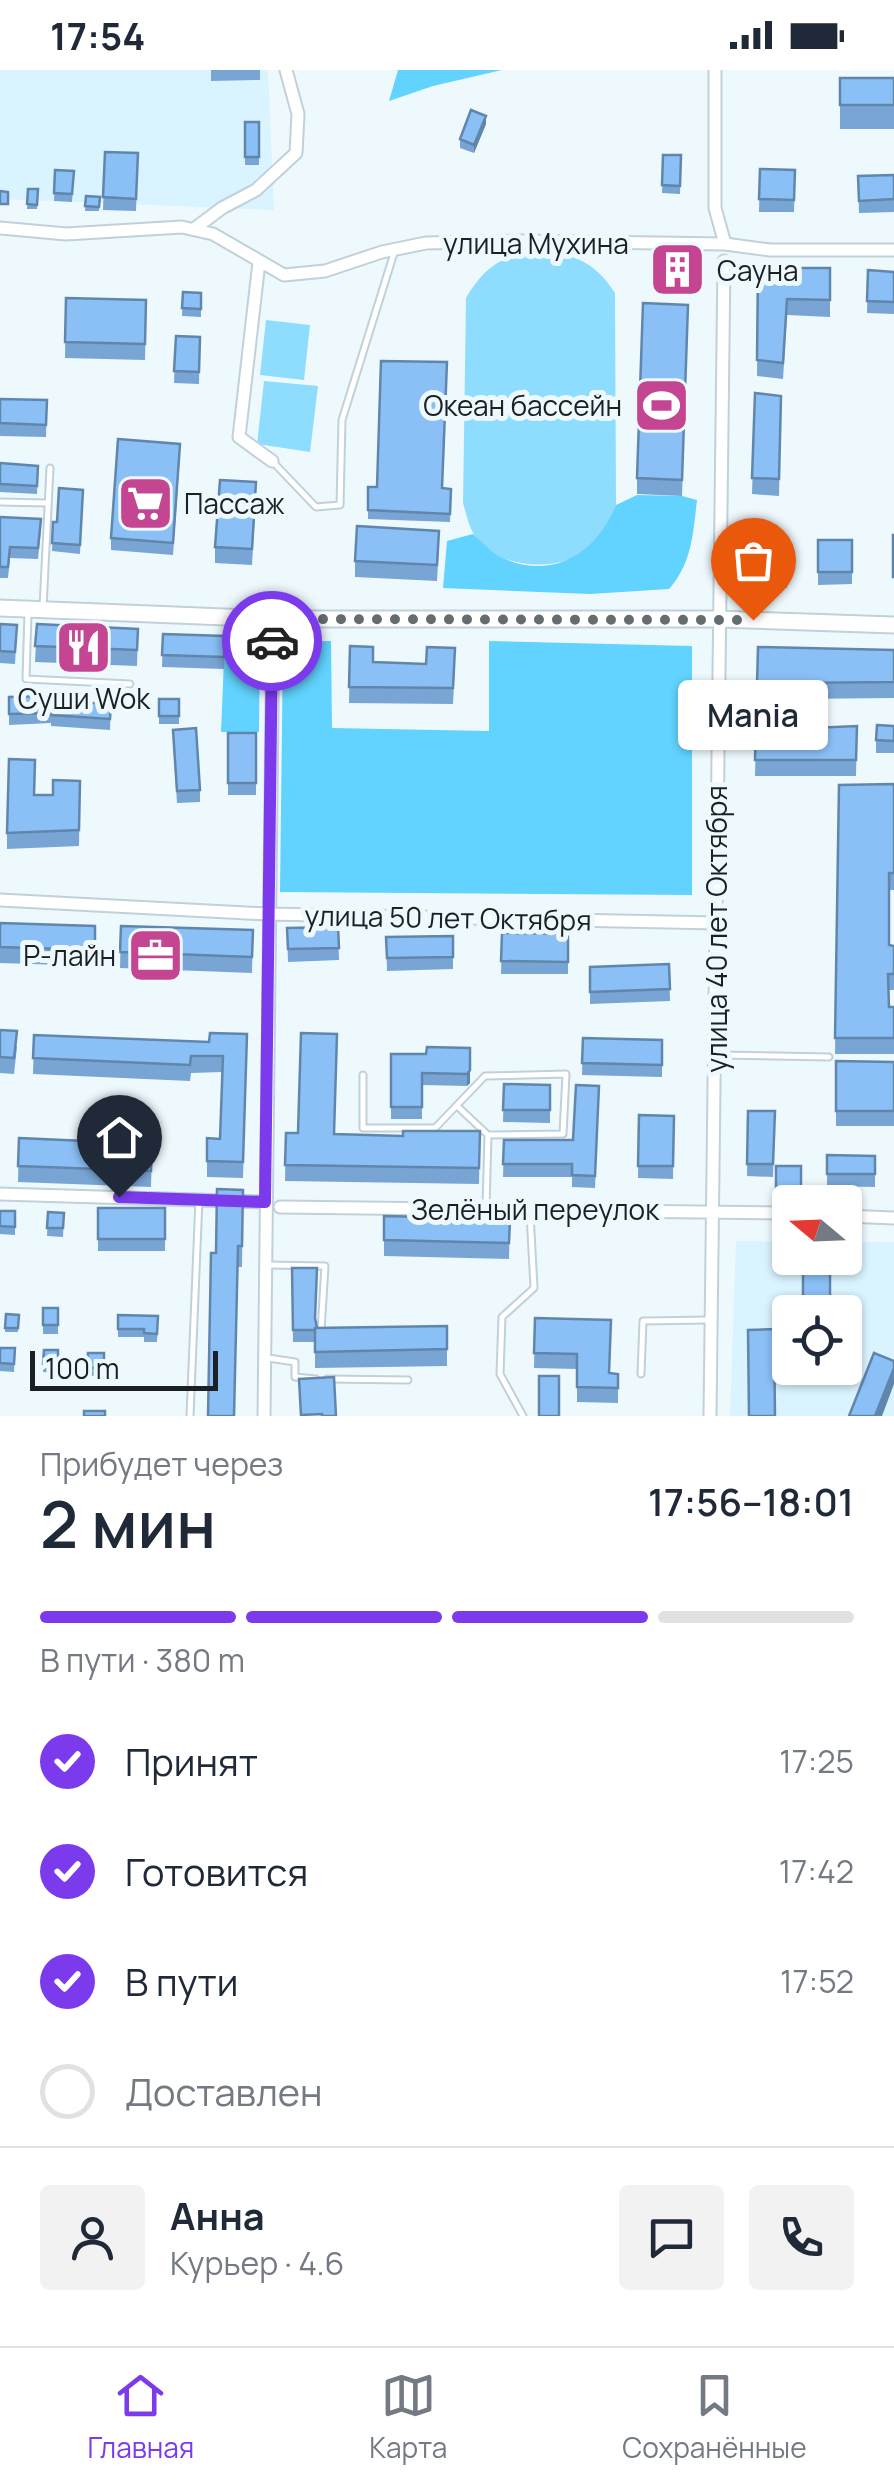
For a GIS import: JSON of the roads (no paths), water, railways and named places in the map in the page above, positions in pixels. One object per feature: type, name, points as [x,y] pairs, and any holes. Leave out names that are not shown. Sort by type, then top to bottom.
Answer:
[{"type":"main road","points":[[0,608],[273,619],[718,619],[894,624]]},
{"type":"street","points":[[194,229],[256,190],[296,153],[298,114],[286,70]]},
{"type":"street","points":[[715,70],[716,208],[724,244]]},
{"type":"street","name":"улица Мухина","points":[[0,228],[66,234],[182,226],[213,234],[284,275],[311,272],[426,243],[724,244],[770,250],[894,250]]},
{"type":"street","points":[[259,262],[239,437],[272,461]]},
{"type":"street","name":"улица 40 лет Октября","points":[[710,1416],[724,262]]},
{"type":"street","points":[[264,1416],[273,619]]},
{"type":"street","name":"улица 50 лет Октября","points":[[0,900],[267,914],[717,923]]},
{"type":"street","points":[[0,1194],[265,1202]]},
{"type":"street","name":"Зелёный переулок","points":[[280,1207],[772,1212]]},
{"type":"street","points":[[862,1217],[894,1218]]},
{"type":"lane","points":[[272,461],[316,507],[340,505],[342,420],[395,250]]},
{"type":"lane","points":[[50,468],[26,679],[130,684]]},
{"type":"lane","points":[[0,502],[48,503]]},
{"type":"lane","points":[[715,1055],[829,1057]]},
{"type":"lane","points":[[363,1075],[364,1128],[435,1128],[456,1106],[485,1076],[566,1074],[563,1134],[488,1135],[456,1106]]},
{"type":"lane","points":[[486,1208],[488,1135]]},
{"type":"lane","points":[[190,1416],[199,1199]]},
{"type":"lane","points":[[522,1416],[500,1374],[502,1317],[534,1288],[530,1209]]},
{"type":"lane","points":[[266,1264],[325,1266],[321,1331],[339,1332]]},
{"type":"lane","points":[[641,1374],[643,1321],[711,1320]]},
{"type":"lane","points":[[265,1358],[295,1362],[295,1378],[408,1380]]},
{"type":"place","name":"Сауна","points":[[678,270]]},
{"type":"place","name":"Океан бассейн","points":[[661,405]]},
{"type":"place","name":"Пассаж","points":[[145,503]]},
{"type":"place","name":"Mania","points":[[753,620]]},
{"type":"place","name":"Суши Wok","points":[[84,647]]},
{"type":"place","name":"Р-лайн","points":[[155,955]]}]
